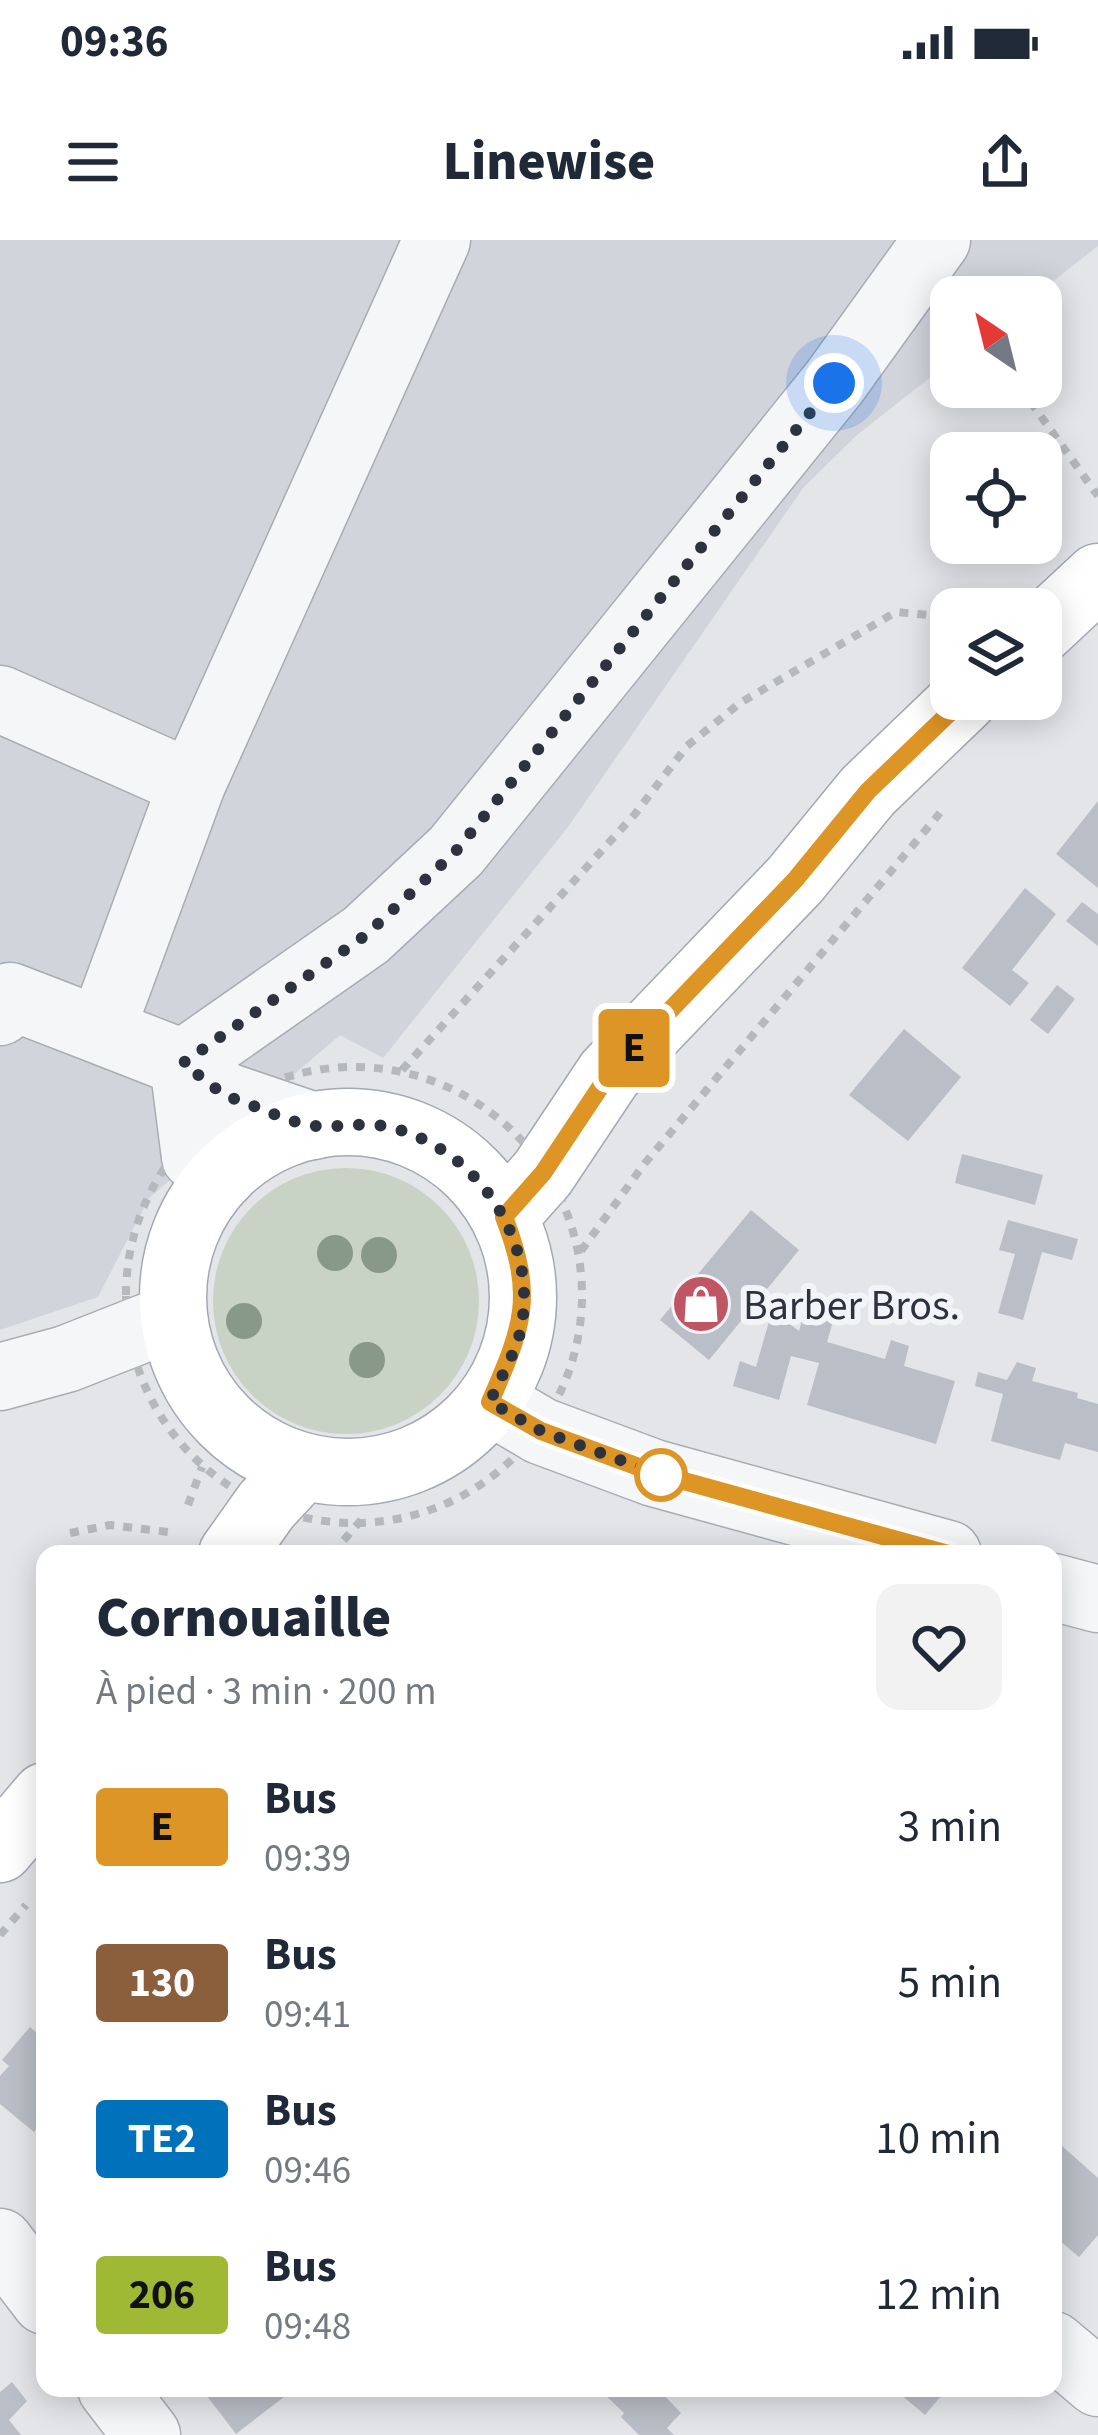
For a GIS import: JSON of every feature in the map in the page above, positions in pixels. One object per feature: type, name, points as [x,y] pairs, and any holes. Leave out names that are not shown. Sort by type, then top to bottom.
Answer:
[{"type":"main road","points":[[1062,610],[1098,577]]},
{"type":"main road","points":[[524,1195],[484,1185],[424,1139],[370,1124],[314,1126],[265,1144],[208,1118],[192,1216],[153,1325],[215,1412],[254,1447],[267,1509],[343,1473],[402,1463],[456,1436],[515,1416],[524,1294],[519,1254],[524,1195],[609,1074],[795,880],[868,791],[978,720]]},
{"type":"main road","points":[[0,1849],[36,1807]]},
{"type":"street","points":[[101,1031],[192,784],[437,240]]},
{"type":"street","points":[[3,1001],[101,1031],[208,1118],[366,935],[456,851],[834,383],[937,240]]},
{"type":"street","points":[[0,699],[192,784]]},
{"type":"street","points":[[0,1377],[66,1360],[153,1325]]},
{"type":"street","points":[[515,1416],[655,1473],[914,1545]]},
{"type":"street","points":[[1062,1589],[1098,1599]]},
{"type":"street","points":[[0,2242],[36,2289]]},
{"type":"street","points":[[1062,2353],[1098,2384]]},
{"type":"street","points":[[119,2397],[147,2435]]},
{"type":"path","points":[[1034,408],[1098,496]]},
{"type":"path","points":[[402,1070],[635,814],[687,746],[740,703],[896,612],[930,615]]},
{"type":"path","points":[[580,1252],[645,1163],[943,809]]},
{"type":"path","points":[[315,1069],[402,1070],[454,1087],[495,1115],[524,1195],[566,1208],[580,1252],[574,1366],[515,1416],[461,1498],[414,1518],[341,1521],[267,1509],[195,1462],[163,1424],[147,1392],[153,1325],[123,1284],[133,1235],[157,1180],[208,1118],[315,1069]]},
{"type":"path","points":[[340,1545],[362,1519]]},
{"type":"path","points":[[70,1533],[110,1525],[168,1532]]},
{"type":"shaded area","points":[[0,240],[1098,240],[1098,246],[1060,276],[930,276],[930,378],[857,435],[803,488],[568,827],[383,1058],[340,1035],[149,1198],[98,1297],[0,1330]]},
{"type":"shaded area","points":[[346,1168],[397,1178],[440,1207],[469,1250],[479,1301],[469,1352],[440,1395],[397,1424],[346,1434],[295,1424],[252,1395],[223,1352],[213,1301],[223,1250],[252,1207],[295,1178]]},
{"type":"building","points":[[1098,801],[1098,888],[1056,854]]},
{"type":"building","points":[[1025,888],[1056,914],[1012,970],[1029,983],[1010,1006],[962,968]]},
{"type":"building","points":[[1082,902],[1098,914],[1098,946],[1066,921]]},
{"type":"building","points":[[1057,985],[1075,999],[1048,1034],[1030,1020]]},
{"type":"building","points":[[904,1029],[961,1077],[908,1141],[849,1095]]},
{"type":"building","points":[[962,1154],[1043,1175],[1035,1205],[955,1183]]},
{"type":"building","points":[[751,1210],[799,1250],[709,1360],[660,1320]]},
{"type":"building","points":[[1008,1220],[1078,1239],[1072,1260],[1042,1252],[1023,1320],[998,1313],[1015,1254],[999,1250]]},
{"type":"building","points":[[810,1292],[839,1300],[827,1342],[885,1359],[891,1340],[909,1346],[904,1366],[955,1381],[936,1444],[807,1405],[819,1363],[791,1356],[779,1400],[733,1386],[740,1361],[756,1367],[772,1311],[799,1331]]},
{"type":"building","points":[[1017,1362],[1036,1368],[1032,1381],[1078,1393],[1077,1398],[1098,1404],[1098,1452],[1065,1443],[1060,1460],[991,1441],[1003,1394],[975,1386],[978,1372],[1007,1380]]},
{"type":"building","points":[[30,2027],[36,2032],[34,2132],[0,2104],[0,2076],[9,2066],[2,2060]]},
{"type":"building","points":[[1062,2146],[1098,2178],[1098,2235],[1079,2257],[1062,2243]]},
{"type":"building","points":[[12,2382],[27,2401],[9,2420],[21,2435],[0,2435],[0,2392]]},
{"type":"building","points":[[208,2397],[284,2397],[236,2434]]},
{"type":"building","points":[[607,2397],[666,2397],[681,2413],[667,2428],[674,2435],[639,2435],[621,2417],[624,2413]]},
{"type":"building","points":[[904,2397],[940,2397],[925,2415]]},
{"type":"bus line","name":"E","points":[[915,1545],[655,1473],[541,1431],[490,1402],[520,1335],[524,1294],[519,1254],[504,1217],[543,1173],[609,1074],[795,880],[868,791],[942,720]]},
{"type":"place","name":"Barber Bros.","points":[[701,1304]]},
{"type":"route","points":[[661,1475],[541,1431],[490,1402],[520,1335],[524,1294],[519,1254],[484,1185],[456,1159],[424,1139],[388,1127],[352,1122],[314,1126],[235,1099],[183,1063],[366,935],[456,851],[834,383]]}]
